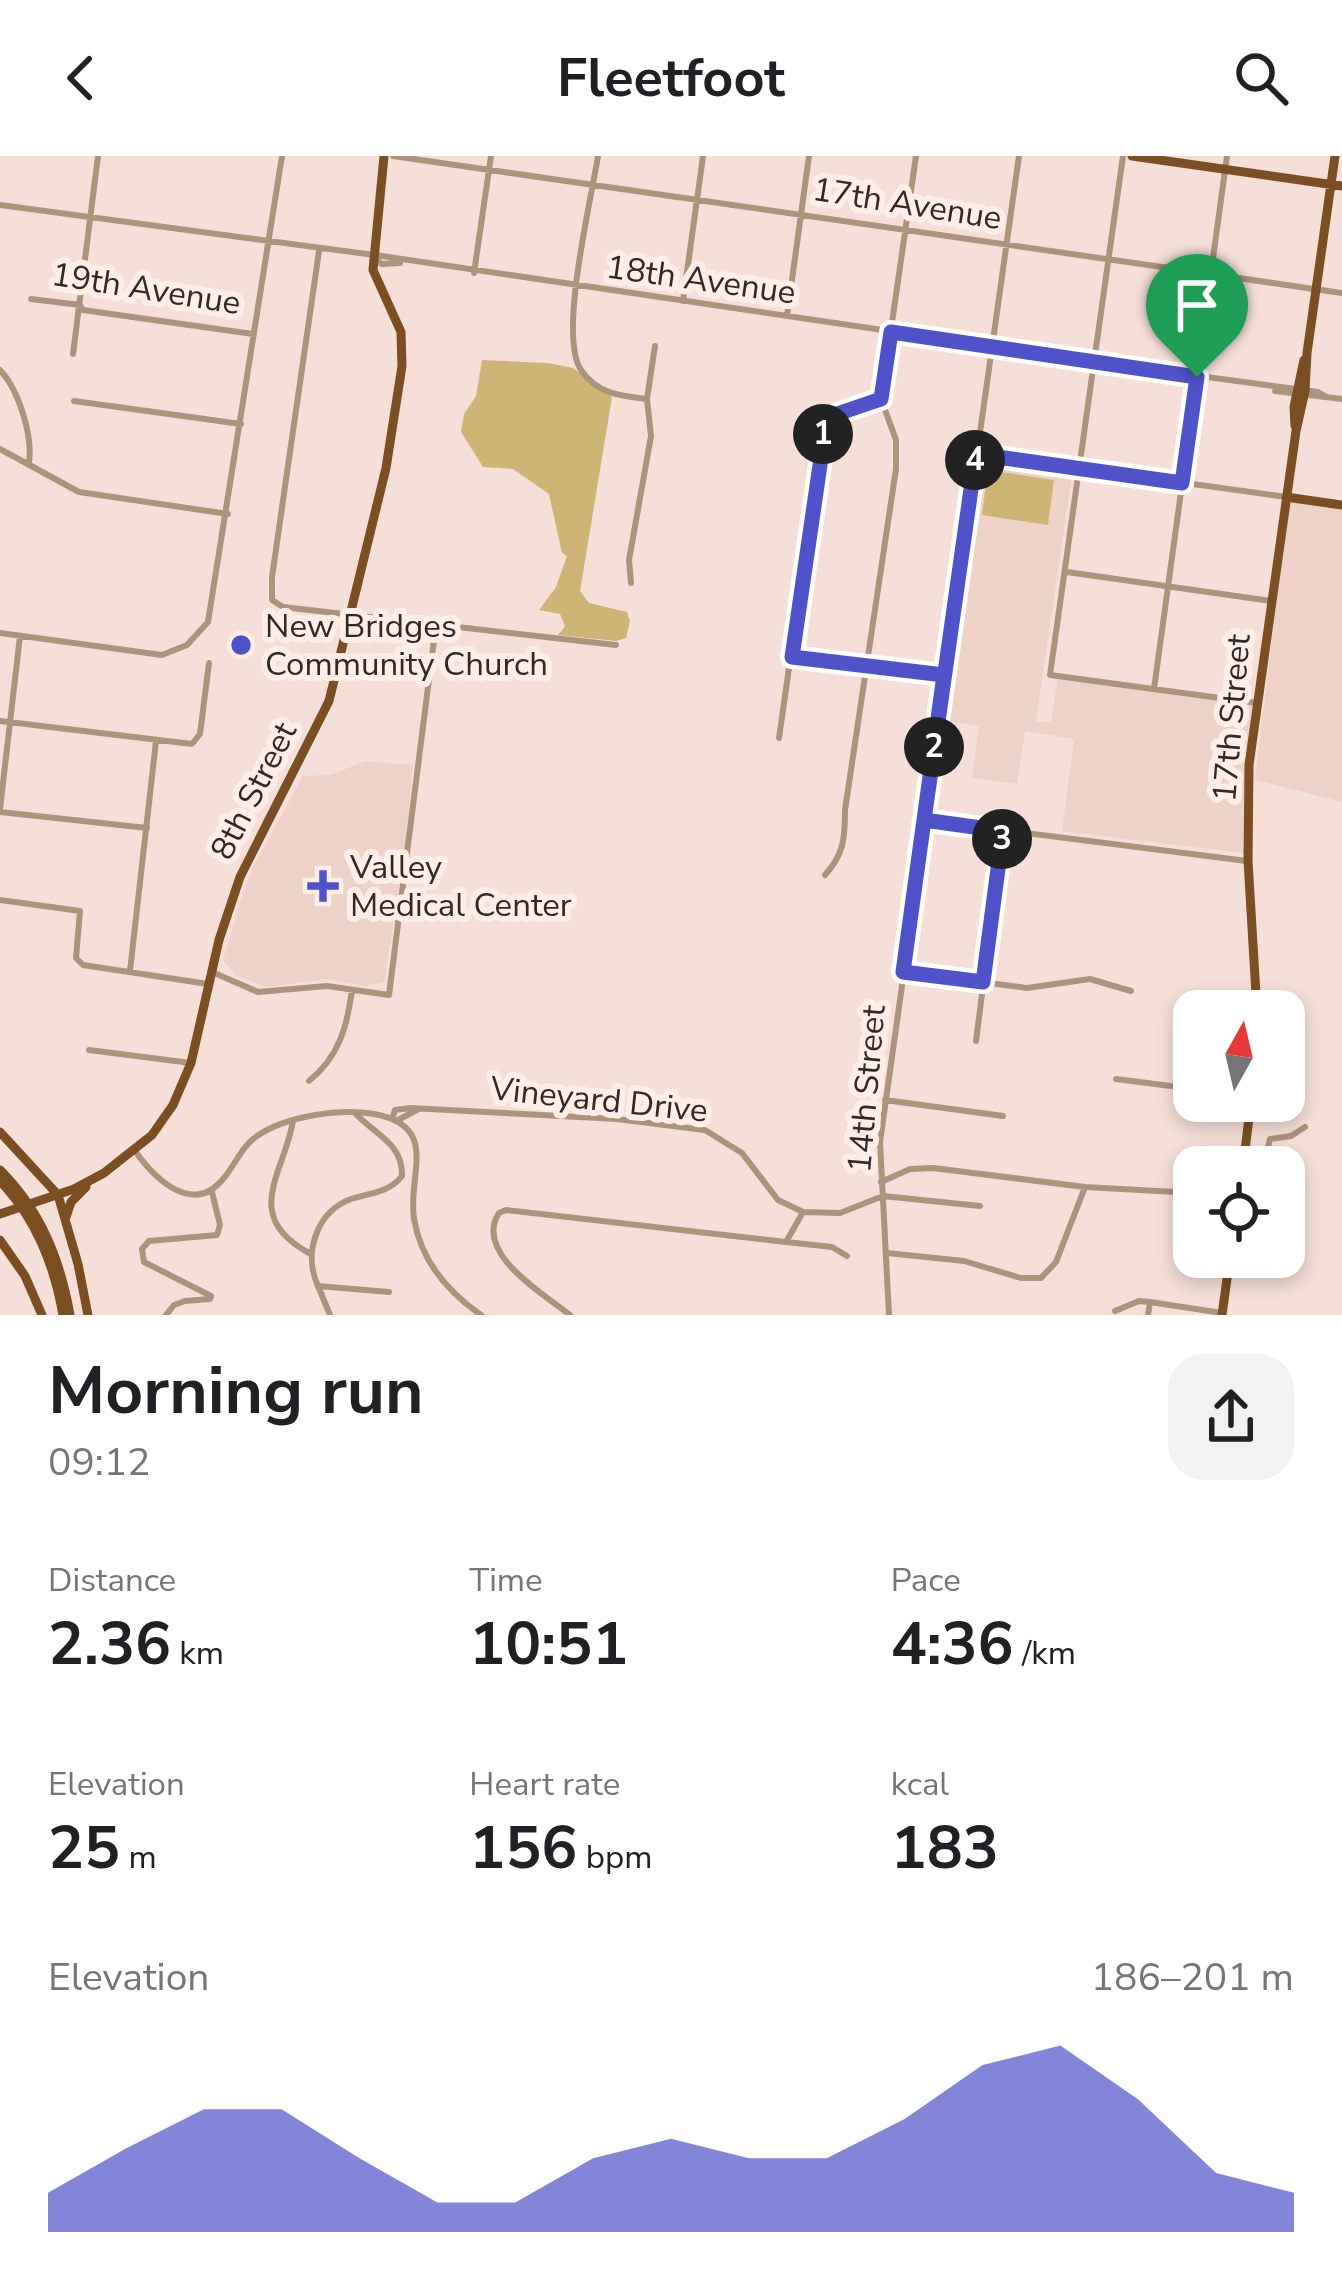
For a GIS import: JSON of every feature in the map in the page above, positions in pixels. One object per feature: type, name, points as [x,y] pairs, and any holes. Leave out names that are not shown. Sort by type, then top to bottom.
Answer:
[{"type":"main road","name":"8th Street","points":[[0,1214],[95,1178],[135,1151],[164,1120],[191,1063],[210,978],[244,867],[329,701],[386,468],[403,360],[399,327],[376,285],[372,258],[389,156]]},
{"type":"main road","points":[[1128,156],[1336,185]]},
{"type":"main road","name":"17th Street","points":[[1256,990],[1248,861],[1249,765],[1306,353],[1336,185],[1335,156]]},
{"type":"main road","points":[[1286,497],[1342,506]]},
{"type":"main road","points":[[0,1132],[58,1195],[88,1315]]},
{"type":"main road","points":[[0,1170],[25,1198],[48,1236],[67,1315]]},
{"type":"main road","points":[[67,1223],[71,1202],[95,1178]]},
{"type":"main road","points":[[0,1181],[40,1239],[67,1315]]},
{"type":"main road","points":[[0,1240],[26,1276],[42,1315]]},
{"type":"main road","points":[[1223,1314],[1227,1278]]},
{"type":"street","points":[[73,353],[98,156]]},
{"type":"street","points":[[0,633],[162,655],[197,637],[213,611],[282,156]]},
{"type":"street","name":"17th Avenue","points":[[389,156],[1342,293]]},
{"type":"street","points":[[474,273],[491,156]]},
{"type":"street","points":[[598,156],[572,346],[580,369],[604,391],[647,399]]},
{"type":"street","points":[[683,301],[703,156]]},
{"type":"street","points":[[787,316],[808,156]]},
{"type":"street","points":[[825,875],[845,841],[845,811],[897,455],[881,399],[916,156]]},
{"type":"street","name":"14th Street","points":[[889,1315],[878,1162],[1019,156]]},
{"type":"street","points":[[1128,156],[1050,674],[1257,703]]},
{"type":"street","points":[[1154,689],[1227,156]]},
{"type":"street","name":"18th Avenue","points":[[0,206],[1342,399]]},
{"type":"street","points":[[319,251],[272,600],[283,608],[616,645]]},
{"type":"street","name":"19th Avenue","points":[[31,298],[80,305],[82,310],[254,334]]},
{"type":"street","points":[[631,583],[629,560],[651,436],[647,399],[655,346]]},
{"type":"street","points":[[0,370],[10,382],[28,436],[28,462]]},
{"type":"street","points":[[779,738],[823,430],[837,414],[881,399]]},
{"type":"street","points":[[74,400],[241,424]]},
{"type":"street","points":[[0,449],[79,492],[228,514]]},
{"type":"street","points":[[976,454],[1286,497]]},
{"type":"street","points":[[1065,571],[1271,601]]},
{"type":"street","points":[[0,900],[80,911],[77,962],[210,978],[258,992],[326,986],[389,995],[436,624]]},
{"type":"street","points":[[20,636],[0,811],[147,828]]},
{"type":"street","points":[[792,657],[944,675]]},
{"type":"street","points":[[0,721],[194,742],[200,734],[209,663]]},
{"type":"street","points":[[130,971],[156,741]]},
{"type":"street","points":[[924,820],[1248,861]]},
{"type":"street","points":[[976,1041],[1003,831]]},
{"type":"street","points":[[903,972],[1027,988],[1090,979],[1132,991]]},
{"type":"street","points":[[309,1081],[324,1069],[338,1047],[352,990]]},
{"type":"street","points":[[89,1050],[191,1063]]},
{"type":"street","points":[[1116,1079],[1173,1086]]},
{"type":"street","points":[[885,1100],[1004,1116]]},
{"type":"street","points":[[394,1120],[399,1108]]},
{"type":"street","name":"Vineyard Drive","points":[[355,1113],[399,1108],[617,1119],[705,1130],[742,1153],[778,1200],[803,1212]]},
{"type":"street","points":[[394,1120],[417,1110]]},
{"type":"street","points":[[135,1151],[171,1189],[197,1195],[212,1191],[248,1143],[266,1130],[293,1121],[355,1113],[394,1120],[411,1133],[417,1146],[412,1196],[418,1238],[455,1296],[481,1315]]},
{"type":"street","points":[[330,1315],[310,1254],[320,1227],[350,1199],[390,1188],[402,1176],[402,1163],[393,1147],[355,1113]]},
{"type":"street","points":[[293,1121],[272,1182],[272,1214],[287,1238],[310,1254]]},
{"type":"street","points":[[1268,1146],[1270,1139],[1297,1134],[1305,1127]]},
{"type":"street","points":[[881,1182],[910,1169],[933,1168],[1084,1187],[1173,1192]]},
{"type":"street","points":[[887,1253],[964,1261],[1021,1278],[1041,1278],[1056,1262],[1084,1187]]},
{"type":"street","points":[[166,1315],[178,1303],[211,1296],[144,1262],[142,1249],[148,1241],[217,1235],[220,1225],[212,1191]]},
{"type":"street","points":[[786,1241],[803,1212],[840,1213],[884,1196],[980,1206]]},
{"type":"street","points":[[570,1315],[502,1256],[493,1232],[499,1213],[506,1210],[786,1241],[832,1247],[847,1256]]},
{"type":"street","points":[[319,1286],[389,1292]]},
{"type":"street","points":[[1148,1315],[1150,1301]]},
{"type":"street","points":[[1115,1311],[1150,1301],[1223,1314]]},
{"type":"shaded area","points":[[482,360],[573,368],[612,397],[580,591],[589,603],[627,612],[626,638],[558,635],[565,626],[560,614],[539,610],[556,587],[567,556],[562,553],[549,494],[513,469],[483,467],[461,432],[464,414],[476,396]]},
{"type":"shaded area","points":[[980,462],[1072,475],[1036,721],[1051,723],[1058,676],[1257,703],[1251,743],[1249,854],[1062,831],[1074,739],[1025,731],[1017,784],[972,778],[979,726],[944,720]]},
{"type":"shaded area","points":[[988,470],[1054,480],[1048,525],[982,515]]},
{"type":"shaded area","points":[[1289,501],[1342,509],[1342,802],[1255,780]]},
{"type":"shaded area","name":"Valley Medical Center","points":[[365,761],[413,765],[384,982],[366,986],[326,979],[268,987],[237,976],[223,960],[240,903],[252,869],[303,776],[331,775]]},
{"type":"place","name":"New Bridges Community Church","points":[[241,645]]},
{"type":"place","name":"Valley Medical Center","points":[[323,886]]},
{"type":"route","points":[[891,332],[1197,377],[1182,483],[976,454],[924,820],[1003,831],[983,982],[903,972],[944,675],[792,657],[823,430],[837,414],[881,399],[891,332]]}]
